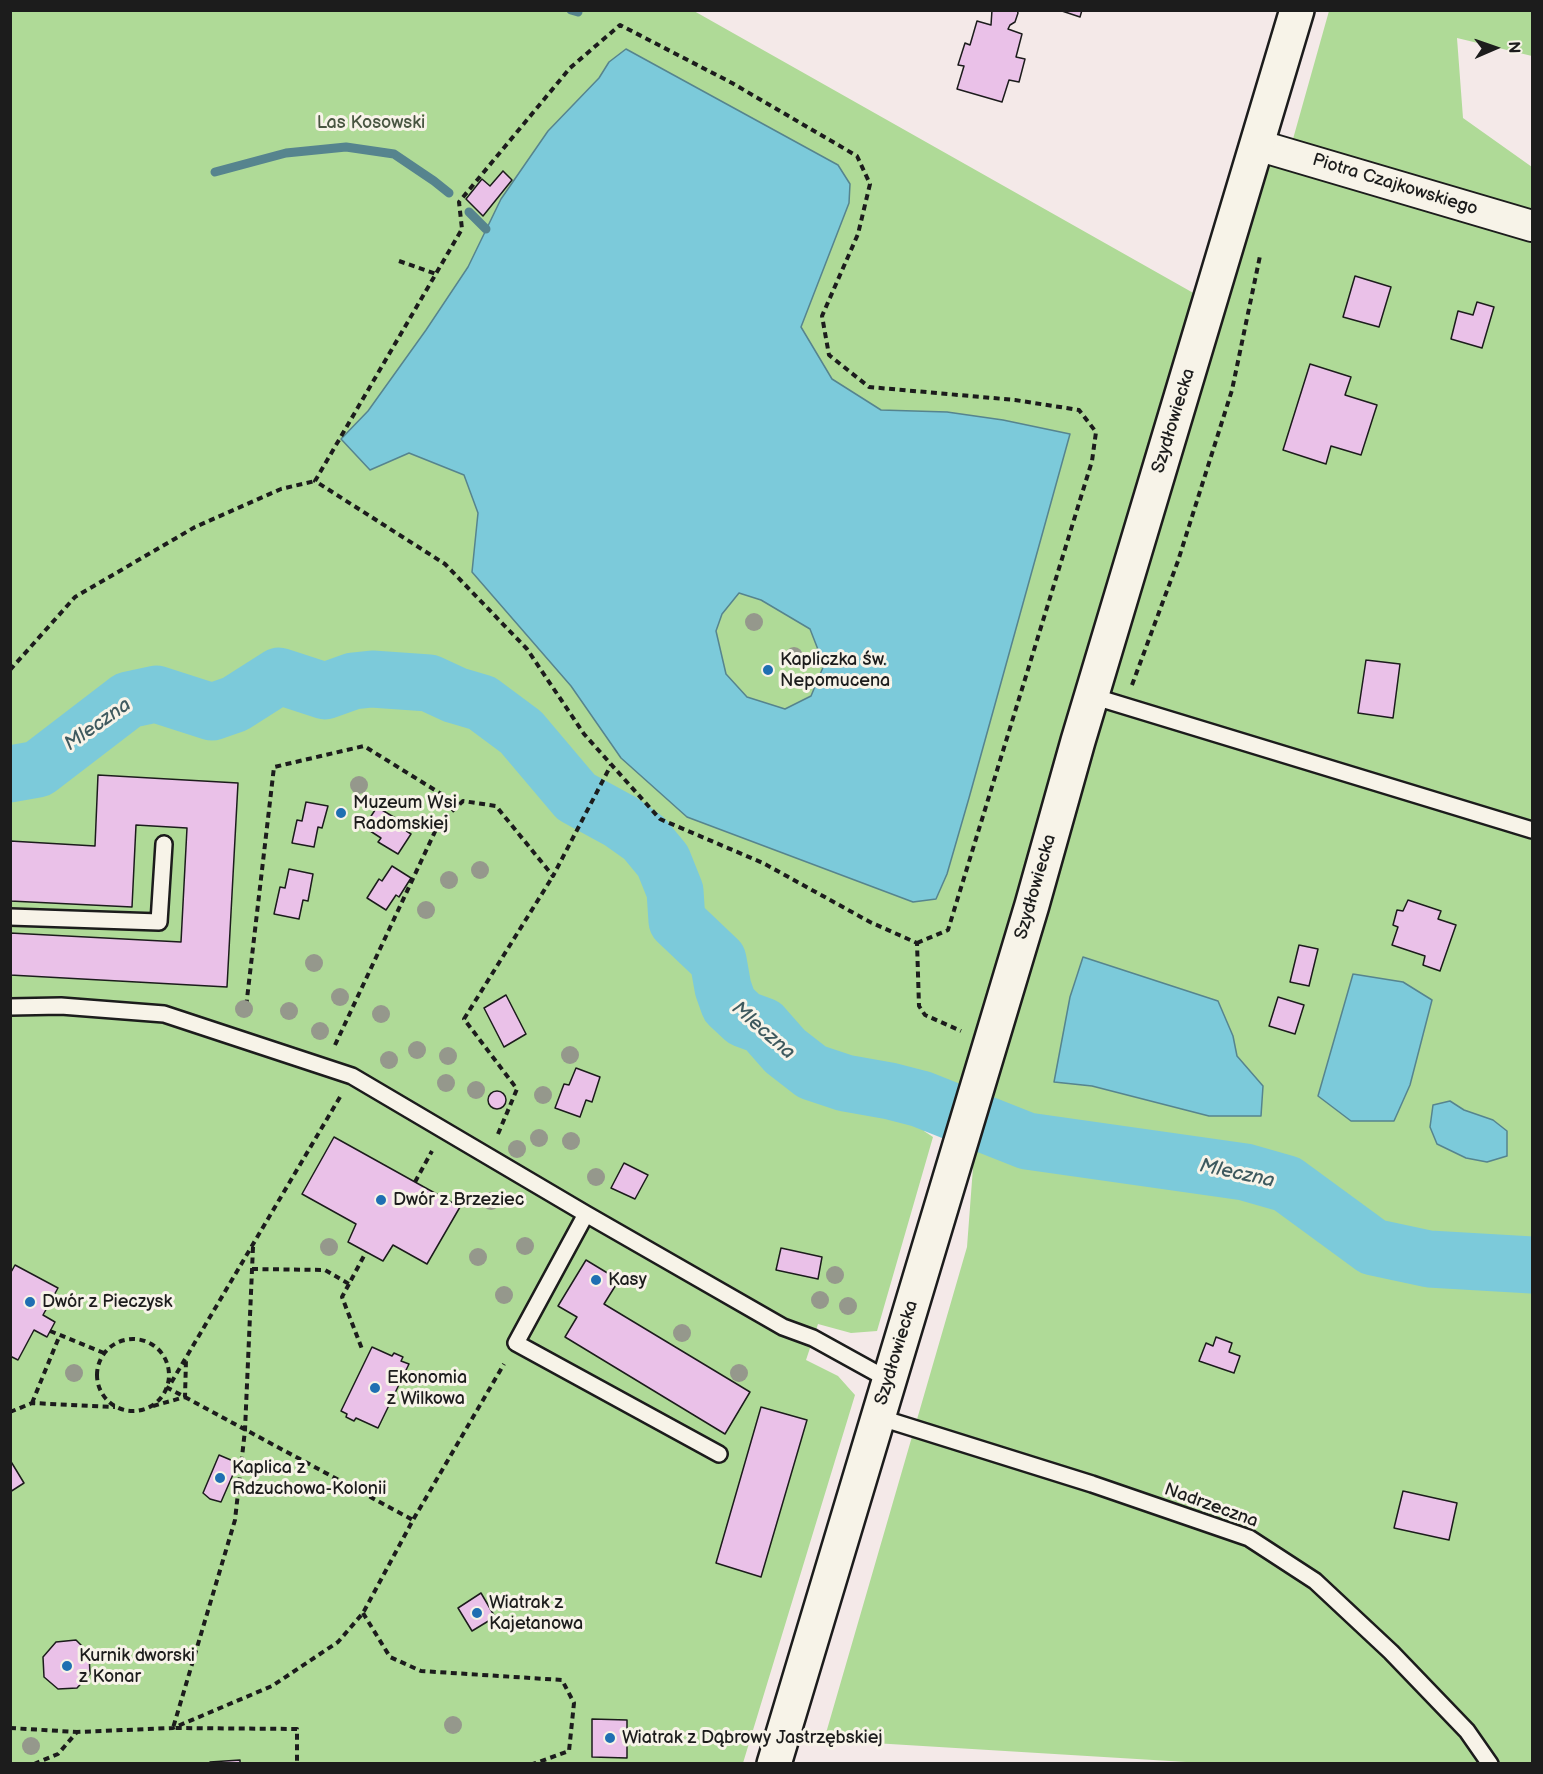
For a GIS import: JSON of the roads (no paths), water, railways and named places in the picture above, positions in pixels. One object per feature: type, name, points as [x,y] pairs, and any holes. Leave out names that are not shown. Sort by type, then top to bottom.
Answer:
[{"type":"street","name":"Szydłowiecka","points":[[774,1764],[1297,10]]},
{"type":"street","name":"Piotra Czajkowskiego","points":[[1257,145],[1533,226]]},
{"type":"lane","points":[[1092,696],[1533,830]]},
{"type":"lane","points":[[10,917],[159,922],[164,844]]},
{"type":"lane","points":[[10,1007],[61,1006],[164,1014],[352,1076],[783,1327],[813,1338],[889,1380]]},
{"type":"lane","points":[[586,1214],[516,1343],[719,1454]]},
{"type":"lane","name":"Nadrzeczna","points":[[878,1417],[1071,1477],[1250,1538],[1315,1581],[1391,1652],[1467,1731],[1490,1764]]},
{"type":"water","points":[[626,49],[838,165],[850,184],[849,203],[801,327],[832,379],[881,410],[947,412],[1003,420],[1070,434],[969,798],[947,874],[936,899],[913,902],[687,817],[621,758],[571,686],[472,572],[478,513],[464,475],[409,453],[370,470],[341,439],[368,411],[426,330],[468,267],[501,199],[548,131],[599,78],[609,62]],"holes":[[[739,593],[761,600],[810,629],[824,665],[811,696],[785,709],[747,697],[726,674],[716,631],[722,614]]]},
{"type":"water","points":[[1083,957],[1218,1001],[1233,1036],[1237,1056],[1263,1086],[1261,1116],[1209,1116],[1092,1086],[1054,1082],[1070,997]]},
{"type":"water","points":[[1353,974],[1403,982],[1432,1000],[1410,1085],[1394,1121],[1351,1121],[1318,1096]]},
{"type":"water","points":[[1450,1101],[1464,1110],[1493,1120],[1507,1131],[1507,1156],[1487,1162],[1466,1158],[1437,1144],[1430,1127],[1433,1105]]},
{"type":"waterway","points":[[571,10],[578,12]]},
{"type":"waterway","points":[[215,172],[286,153],[346,147],[394,154],[449,193]]},
{"type":"waterway","points":[[469,212],[486,229]]},
{"type":"waterway","name":"Mleczna","points":[[10,774],[38,769],[128,700],[156,694],[212,712],[235,704],[279,676],[325,691],[353,681],[372,679],[429,683],[455,695],[482,703],[521,732],[576,797],[620,821],[644,838],[663,861],[675,891],[677,921],[718,960],[729,1005],[744,1019],[763,1026],[785,1051],[812,1072],[845,1083],[921,1099],[1027,1141],[1245,1172],[1287,1184],[1373,1247],[1429,1259],[1532,1265]]},
{"type":"place","name":"Kapliczka św. Nepomucena","points":[[768,670]]},
{"type":"place","name":"Muzeum Wsi Radomskiej","points":[[341,813]]},
{"type":"place","name":"Dwór z Brzeziec","points":[[381,1200]]},
{"type":"place","name":"Kasy","points":[[596,1280]]},
{"type":"place","name":"Dwór z Pieczysk","points":[[30,1302]]},
{"type":"place","name":"Ekonomia z Wilkowa","points":[[375,1388]]},
{"type":"place","name":"Kaplica z Rdzuchowa-Kolonii","points":[[220,1478]]},
{"type":"place","name":"Wiatrak z Kajetanowa","points":[[477,1613]]},
{"type":"place","name":"Kurnik dworski z Konar","points":[[67,1666]]},
{"type":"place","name":"Wiatrak z Dąbrowy Jastrzębskiej","points":[[610,1738]]},
{"type":"park label","name":"Las Kosowski","points":[[371,123]]}]
